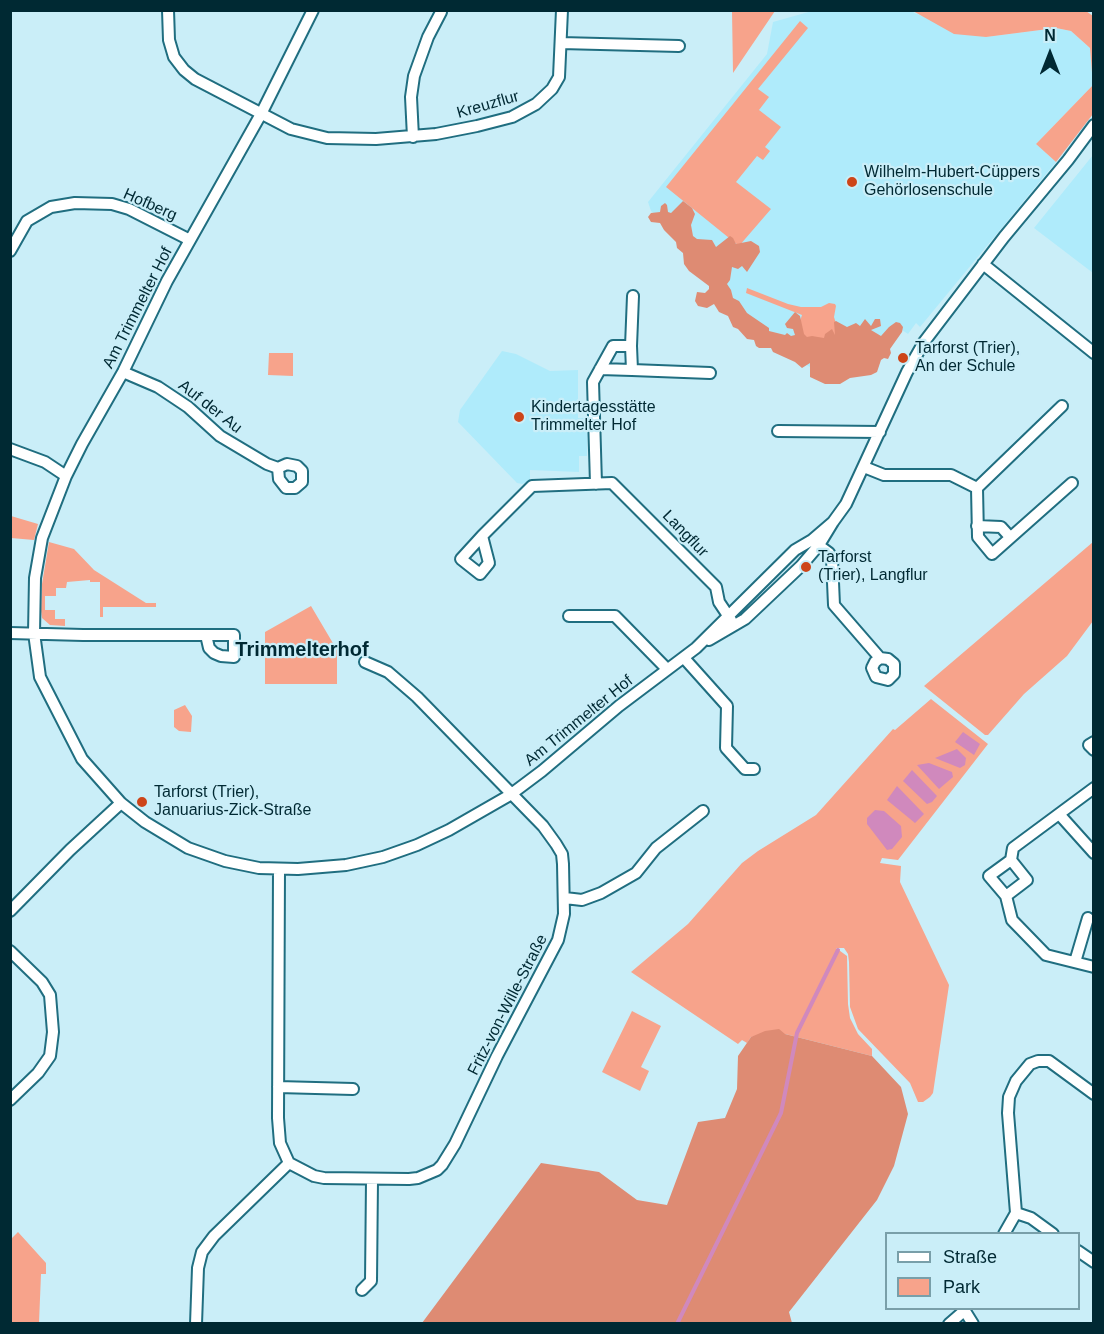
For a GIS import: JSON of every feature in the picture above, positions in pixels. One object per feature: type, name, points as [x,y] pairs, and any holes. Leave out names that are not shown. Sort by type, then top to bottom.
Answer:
[{"type":"street","name":"Kreuzflur","points":[[168,10],[170,45],[174,57],[195,79],[291,129],[327,138],[376,140],[477,126],[526,111],[546,96],[557,82],[562,10]]},
{"type":"street","name":"Am Trimmelter Hof","points":[[313,10],[261,114],[157,301],[123,372],[66,476],[42,537],[35,578],[34,633],[40,677],[82,759],[121,803],[145,822],[188,848],[239,864],[279,869],[330,867],[383,857],[449,830],[510,795],[619,706],[731,620],[795,550],[815,543]]},
{"type":"street","points":[[413,136],[412,87],[428,37],[441,12]]},
{"type":"street","points":[[561,44],[679,46]]},
{"type":"street","name":"Am Trimmelter Hof","points":[[731,620],[745,619],[801,566],[815,543],[846,504],[907,372],[924,342],[1094,125]]},
{"type":"street","name":"Hofberg","points":[[10,251],[27,220],[51,207],[75,203],[112,204],[129,209],[190,240]]},
{"type":"street","points":[[983,264],[1094,353]]},
{"type":"street","points":[[632,370],[633,296]]},
{"type":"street","points":[[596,484],[593,382],[613,346],[631,346]]},
{"type":"street","points":[[600,369],[710,373]]},
{"type":"street","name":"Auf der Au","points":[[123,372],[158,387],[188,407],[220,436],[278,468]]},
{"type":"street","points":[[1062,406],[977,488],[978,537],[992,554],[1072,483]]},
{"type":"street","points":[[778,431],[880,432]]},
{"type":"street","points":[[10,449],[45,462],[66,476]]},
{"type":"street","points":[[864,467],[884,474],[951,475],[977,488]]},
{"type":"street","name":"Langflur","points":[[482,536],[532,486],[612,483],[716,587],[719,602],[731,620]]},
{"type":"street","points":[[977,526],[1000,527],[1010,537]]},
{"type":"street","points":[[815,543],[829,553],[832,559],[834,605],[880,658]]},
{"type":"street","points":[[569,616],[615,616],[667,669]]},
{"type":"street","points":[[10,633],[206,635]]},
{"type":"street","points":[[684,658],[727,706],[726,747],[746,768],[754,769]]},
{"type":"street","points":[[365,662],[388,672],[417,698],[510,795]]},
{"type":"street","points":[[1094,742],[1089,745],[1094,750]]},
{"type":"street","points":[[1094,788],[1013,848],[1011,860],[989,876],[1006,896],[1012,920],[1046,955],[1094,967]]},
{"type":"street","name":"Fritz-von-Wille-Straße","points":[[289,1163],[314,1176],[324,1178],[418,1178],[437,1170],[449,1155],[497,1056],[558,940],[562,927],[565,898],[562,854],[543,826],[510,795]]},
{"type":"street","points":[[10,911],[69,850],[121,803]]},
{"type":"street","points":[[565,898],[582,900],[601,893],[636,873],[656,848],[703,811]]},
{"type":"street","points":[[1059,814],[1094,853]]},
{"type":"street","points":[[1006,896],[1027,880],[1011,860]]},
{"type":"street","points":[[196,1323],[198,1276],[202,1252],[214,1236],[289,1163],[280,1143],[278,1131],[279,869]]},
{"type":"street","points":[[1076,962],[1088,918]]},
{"type":"street","points":[[10,951],[42,982],[50,995],[53,1032],[50,1056],[38,1073],[10,1100]]},
{"type":"street","points":[[1005,1232],[1016,1213],[1008,1113],[1009,1097],[1016,1081],[1030,1064],[1044,1060],[1049,1061],[1094,1094]]},
{"type":"street","points":[[278,1087],[353,1089]]},
{"type":"street","points":[[362,1290],[371,1281],[372,1179]]},
{"type":"street","points":[[1016,1213],[1031,1218],[1052,1232]]},
{"type":"street","points":[[1080,1252],[1094,1262]]},
{"type":"street","points":[[949,1323],[964,1310],[974,1323]]},
{"type":"shaded area","name":"Wilhelm-Hubert-Cüppers Gehörlosenschule","points":[[812,11],[913,11],[986,37],[1056,28],[1071,31],[1090,48],[1093,85],[1036,144],[1056,162],[920,327],[916,323],[908,334],[902,330],[898,331],[824,375],[747,331],[708,264],[651,211],[648,202],[767,54],[773,22]]},
{"type":"shaded area","points":[[1093,155],[1093,273],[1034,228]]},
{"type":"shaded area","points":[[683,201],[692,208],[695,214],[691,225],[693,236],[697,239],[712,240],[716,247],[730,236],[736,244],[751,241],[759,246],[760,252],[747,272],[742,266],[738,269],[732,267],[727,284],[733,298],[739,301],[747,313],[769,328],[769,331],[795,335],[793,329],[787,328],[785,324],[795,312],[800,316],[804,334],[807,337],[824,338],[825,334],[832,329],[835,335],[834,322],[836,321],[847,327],[856,323],[860,326],[865,319],[871,326],[875,319],[880,319],[881,326],[871,330],[881,336],[896,322],[900,323],[903,327],[902,332],[890,349],[888,359],[881,360],[877,372],[871,375],[850,378],[840,384],[825,384],[810,377],[810,363],[802,368],[795,362],[773,352],[771,348],[756,346],[754,340],[747,339],[733,327],[728,316],[719,312],[714,304],[707,308],[698,306],[695,301],[697,292],[705,293],[709,286],[689,271],[684,264],[683,253],[677,248],[676,242],[660,223],[651,222],[648,217],[651,213],[660,212],[661,206],[665,203],[668,212],[671,213]]},
{"type":"shaded area","name":"Kindertagesstätte Trimmelter Hof","points":[[502,351],[516,354],[550,371],[578,370],[578,418],[588,418],[587,456],[579,456],[579,472],[530,470],[530,481],[517,483],[458,422],[460,410]]},
{"type":"shaded area","points":[[963,732],[980,744],[974,755],[955,742]]},
{"type":"shaded area","points":[[957,749],[966,758],[965,765],[960,768],[935,758]]},
{"type":"shaded area","points":[[929,763],[952,772],[953,777],[939,789],[917,765]]},
{"type":"shaded area","points":[[912,770],[937,796],[932,802],[927,804],[903,781]]},
{"type":"shaded area","points":[[897,786],[924,814],[915,823],[887,800]]},
{"type":"shaded area","points":[[875,810],[884,811],[901,826],[902,837],[892,849],[887,850],[867,824],[867,818]]},
{"type":"shaded area","points":[[779,1029],[785,1034],[872,1056],[901,1087],[908,1114],[894,1166],[877,1200],[789,1312],[792,1323],[422,1323],[541,1163],[599,1172],[637,1200],[667,1205],[698,1122],[725,1118],[737,1089],[738,1056],[751,1037],[765,1031]]},
{"type":"green space","points":[[732,11],[775,11],[733,73]]},
{"type":"green space","points":[[913,11],[1086,11],[1093,16],[1093,85],[1090,48],[1071,31],[1056,28],[986,37],[954,34]]},
{"type":"green space","points":[[800,21],[808,28],[758,89],[769,97],[759,110],[781,127],[765,147],[770,151],[763,160],[757,156],[736,182],[771,209],[739,246],[666,187]]},
{"type":"green space","points":[[1093,85],[1093,114],[1056,162],[1036,144]]},
{"type":"green space","points":[[747,288],[801,307],[835,304],[834,317],[838,330],[835,337],[825,342],[803,338],[800,321],[802,315],[746,293]]},
{"type":"green space","points":[[269,353],[293,353],[293,376],[268,375]]},
{"type":"green space","points":[[11,516],[38,524],[34,540],[11,538]]},
{"type":"green space","points":[[49,542],[74,549],[94,570],[146,603],[156,603],[156,607],[103,607],[103,617],[100,617],[100,582],[90,582],[90,580],[67,582],[66,588],[56,588],[56,596],[45,596],[45,610],[55,610],[55,619],[65,619],[65,626],[50,625],[42,618],[41,611],[42,584]]},
{"type":"green space","points":[[1093,542],[1093,621],[1067,656],[1024,694],[988,735],[985,735],[924,686]]},
{"type":"green space","points":[[311,606],[337,650],[337,684],[265,684],[265,632]]},
{"type":"green space","points":[[931,699],[988,744],[898,860],[882,858],[880,863],[901,866],[900,882],[949,985],[933,1093],[930,1097],[923,1102],[918,1102],[910,1083],[858,1029],[850,1007],[849,962],[848,954],[844,948],[836,948],[847,956],[850,1018],[858,1034],[872,1049],[872,1056],[785,1034],[751,1037],[747,1043],[742,1040],[738,1044],[631,972],[688,924],[742,863],[816,815],[893,729],[895,730]]},
{"type":"green space","points":[[185,705],[192,716],[191,732],[179,731],[174,727],[174,710]]},
{"type":"green space","points":[[632,1011],[661,1026],[641,1067],[649,1071],[640,1091],[602,1072]]},
{"type":"green space","points":[[18,1232],[46,1263],[46,1274],[41,1274],[39,1323],[11,1323],[11,1239]]},
{"type":"waterway","points":[[677,1324],[781,1113],[797,1033],[838,950]]},
{"type":"place","name":"Wilhelm-Hubert-Cüppers Gehörlosenschule","points":[[852,182]]},
{"type":"place","name":"Tarforst (Trier), An der Schule","points":[[903,358]]},
{"type":"place","name":"Kindertagesstätte Trimmelter Hof","points":[[519,417]]},
{"type":"place","name":"Tarforst (Trier), Langflur","points":[[806,567]]},
{"type":"place","name":"Tarforst (Trier), Januarius-Zick-Straße","points":[[142,802]]},
{"type":"district","name":"Trimmelterhof","points":[[302,650]]}]
